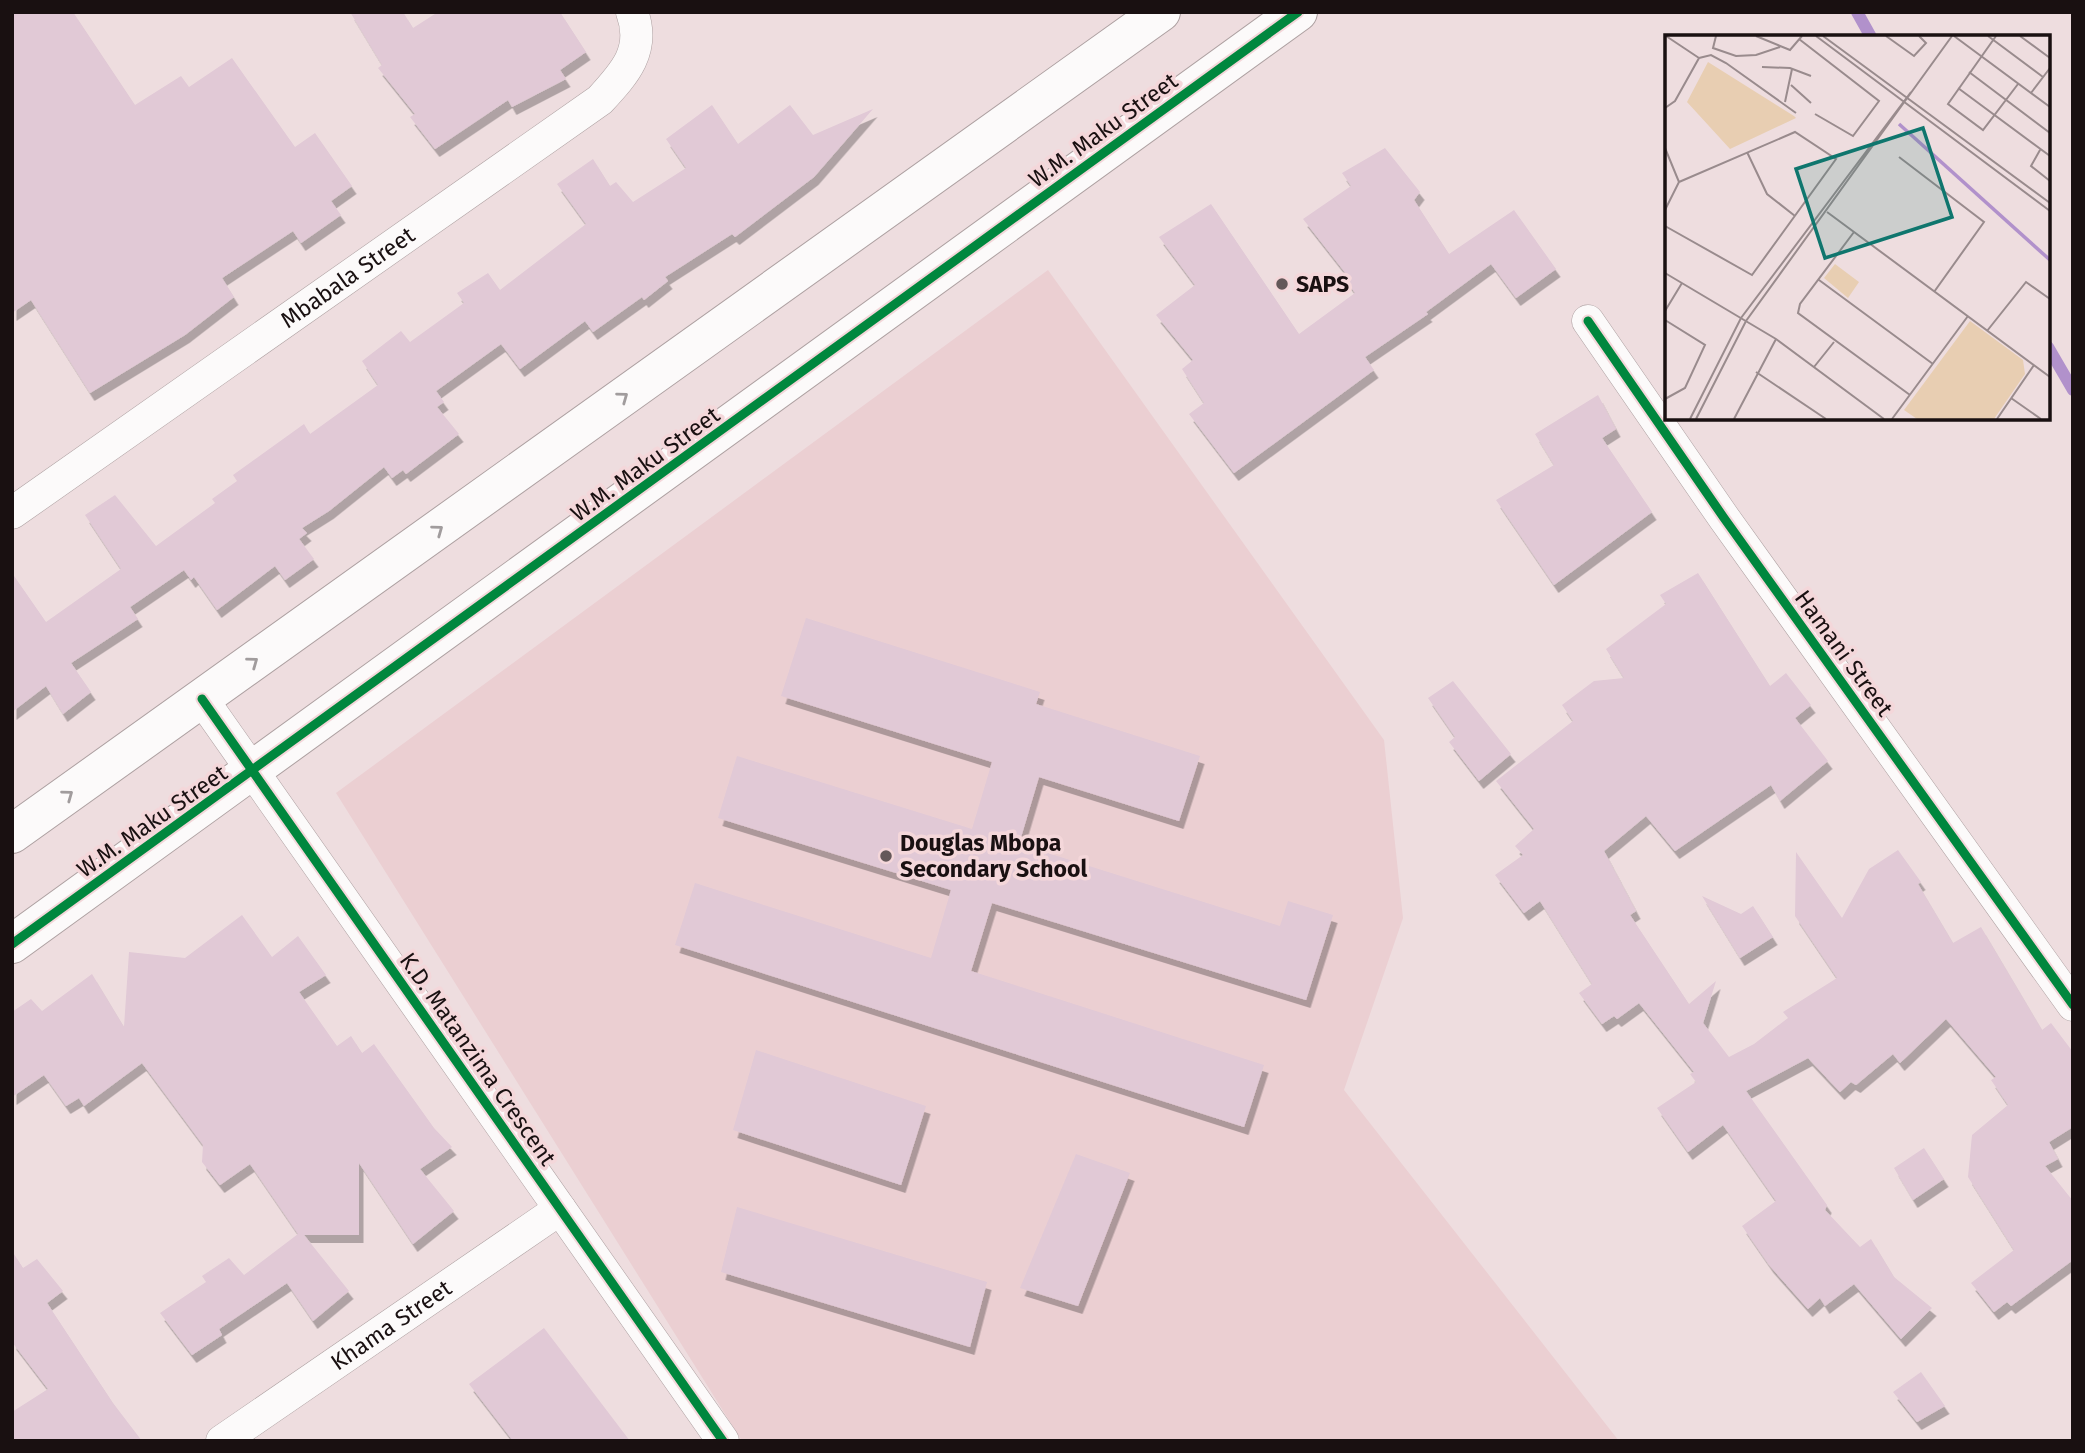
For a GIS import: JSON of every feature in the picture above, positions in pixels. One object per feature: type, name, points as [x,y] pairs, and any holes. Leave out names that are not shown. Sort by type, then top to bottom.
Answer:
[{"type":"street","name":"Mbabala Street","points":[[12,513],[600,100],[632,61],[639,37],[632,12]]},
{"type":"street","points":[[12,834],[1161,12]]},
{"type":"street","name":"W.M. Maku Street","points":[[12,944],[254,772],[1298,12]]},
{"type":"street","name":"Hamani Street","points":[[1588,321],[1724,518],[2073,1004]]},
{"type":"street","name":"K.D. Matanzima Crescent","points":[[202,699],[723,1441]]},
{"type":"street","name":"Khama Street","points":[[222,1441],[560,1209]]},
{"type":"shaded area","name":"Douglas Mbopa Secondary School","points":[[1048,270],[1384,740],[1403,918],[1344,1090],[1619,1441],[742,1441],[336,793]]},
{"type":"building","points":[[12,12],[73,12],[135,105],[181,76],[189,87],[232,58],[295,147],[315,133],[352,186],[331,201],[341,215],[301,243],[293,231],[222,278],[234,297],[185,335],[90,393],[31,300],[12,313]]},
{"type":"building","points":[[350,12],[403,12],[413,28],[438,12],[560,12],[586,52],[560,70],[566,79],[512,107],[508,100],[435,149],[410,117],[415,114],[378,68],[382,65]]},
{"type":"building","points":[[712,105],[738,144],[790,105],[813,135],[873,109],[814,177],[735,237],[732,234],[665,277],[668,281],[644,300],[642,297],[593,332],[585,321],[520,369],[501,344],[436,391],[444,402],[437,407],[459,434],[406,474],[403,470],[392,478],[384,467],[329,511],[302,528],[307,533],[299,539],[314,559],[285,580],[275,566],[217,610],[194,577],[191,580],[184,570],[130,607],[138,619],[71,663],[91,692],[63,714],[46,686],[12,712],[12,573],[46,622],[121,569],[85,515],[115,495],[156,546],[215,503],[212,499],[237,481],[233,475],[304,424],[310,434],[378,385],[362,361],[401,331],[410,342],[464,303],[457,293],[488,273],[500,290],[586,224],[557,184],[593,159],[610,186],[616,182],[633,202],[686,168],[666,139]]},
{"type":"building","points":[[1385,148],[1420,192],[1414,200],[1449,254],[1514,210],[1556,269],[1516,298],[1491,264],[1426,312],[1428,314],[1365,357],[1374,370],[1234,473],[1189,414],[1204,403],[1182,369],[1193,360],[1156,315],[1195,285],[1159,237],[1211,204],[1299,334],[1355,293],[1344,278],[1347,275],[1303,219],[1351,186],[1342,173]]},
{"type":"building","points":[[1598,395],[1616,429],[1602,438],[1652,512],[1554,585],[1496,500],[1554,465],[1535,434]]},
{"type":"building","points":[[1698,573],[1770,686],[1786,673],[1811,705],[1795,718],[1828,761],[1780,801],[1771,785],[1675,851],[1646,816],[1604,851],[1636,911],[1630,915],[1689,1004],[1716,981],[1703,1023],[1729,1057],[1754,1044],[1788,1018],[1783,1012],[1837,978],[1795,916],[1796,852],[1842,918],[1869,869],[1898,850],[1921,882],[1918,884],[1953,943],[1981,927],[2042,1030],[2051,1023],[2073,1052],[2073,1127],[2049,1142],[2058,1159],[2045,1166],[2073,1201],[2073,1260],[2011,1306],[2007,1302],[1994,1312],[1971,1283],[2014,1250],[1968,1177],[1972,1135],[2008,1105],[1991,1080],[1996,1077],[1946,1019],[1900,1063],[1893,1054],[1856,1085],[1851,1082],[1840,1092],[1808,1058],[1746,1091],[1827,1205],[1825,1210],[1860,1247],[1871,1239],[1894,1277],[1932,1308],[1901,1339],[1854,1284],[1825,1306],[1820,1298],[1808,1309],[1769,1265],[1742,1226],[1776,1201],[1723,1125],[1688,1152],[1657,1108],[1696,1082],[1690,1074],[1694,1072],[1639,1003],[1617,1019],[1614,1016],[1602,1024],[1579,993],[1592,984],[1540,901],[1524,913],[1495,875],[1523,855],[1515,846],[1534,829],[1496,781],[1573,721],[1562,705],[1594,681],[1624,678],[1606,649],[1666,604],[1660,595]]},
{"type":"building","points":[[806,618],[1040,692],[1036,704],[1200,756],[1179,821],[1039,777],[1019,844],[1280,926],[1288,901],[1333,915],[1306,1000],[992,903],[971,971],[1264,1065],[1244,1127],[675,945],[695,883],[931,958],[951,890],[718,818],[737,756],[972,829],[992,762],[781,696]]},
{"type":"building","points":[[1453,681],[1511,754],[1479,781],[1449,742],[1455,737],[1428,698]]},
{"type":"building","points":[[1702,896],[1741,914],[1753,906],[1773,937],[1740,958]]},
{"type":"building","points":[[242,915],[272,957],[298,936],[326,975],[299,992],[337,1046],[351,1036],[362,1053],[374,1044],[434,1128],[452,1147],[420,1169],[454,1211],[413,1244],[359,1163],[359,1235],[304,1235],[349,1291],[313,1321],[287,1283],[219,1329],[222,1335],[192,1355],[160,1313],[206,1282],[202,1276],[229,1258],[244,1275],[298,1234],[250,1164],[220,1185],[202,1162],[203,1145],[142,1063],[84,1106],[79,1098],[66,1106],[44,1075],[12,1097],[12,1012],[31,999],[42,1011],[92,974],[124,1027],[129,952],[185,958]]},
{"type":"building","points":[[756,1050],[926,1106],[901,1185],[733,1130]]},
{"type":"building","points":[[1924,1148],[1944,1179],[1913,1200],[1894,1168]]},
{"type":"building","points":[[1076,1154],[1130,1173],[1078,1306],[1020,1288]]},
{"type":"building","points":[[737,1207],[987,1282],[970,1347],[721,1272]]},
{"type":"building","points":[[12,1251],[23,1268],[37,1259],[63,1291],[47,1303],[113,1403],[142,1441],[12,1441],[12,1412],[48,1389],[12,1342]]},
{"type":"building","points":[[544,1328],[630,1441],[513,1441],[469,1384]]},
{"type":"building","points":[[1921,1372],[1945,1406],[1917,1422],[1893,1392]]},
{"type":"waterway","points":[[1857,12],[1870,35]]},
{"type":"waterway","points":[[2050,350],[2073,390]]},
{"type":"cycle path","points":[[12,944],[1298,12]]},
{"type":"cycle path","points":[[1588,321],[1724,518],[2073,1005]]},
{"type":"cycle path","points":[[202,699],[723,1441]]},
{"type":"place","name":"SAPS","points":[[1282,284]]},
{"type":"place","name":"Douglas Mbopa Secondary School","points":[[886,856]]}]
